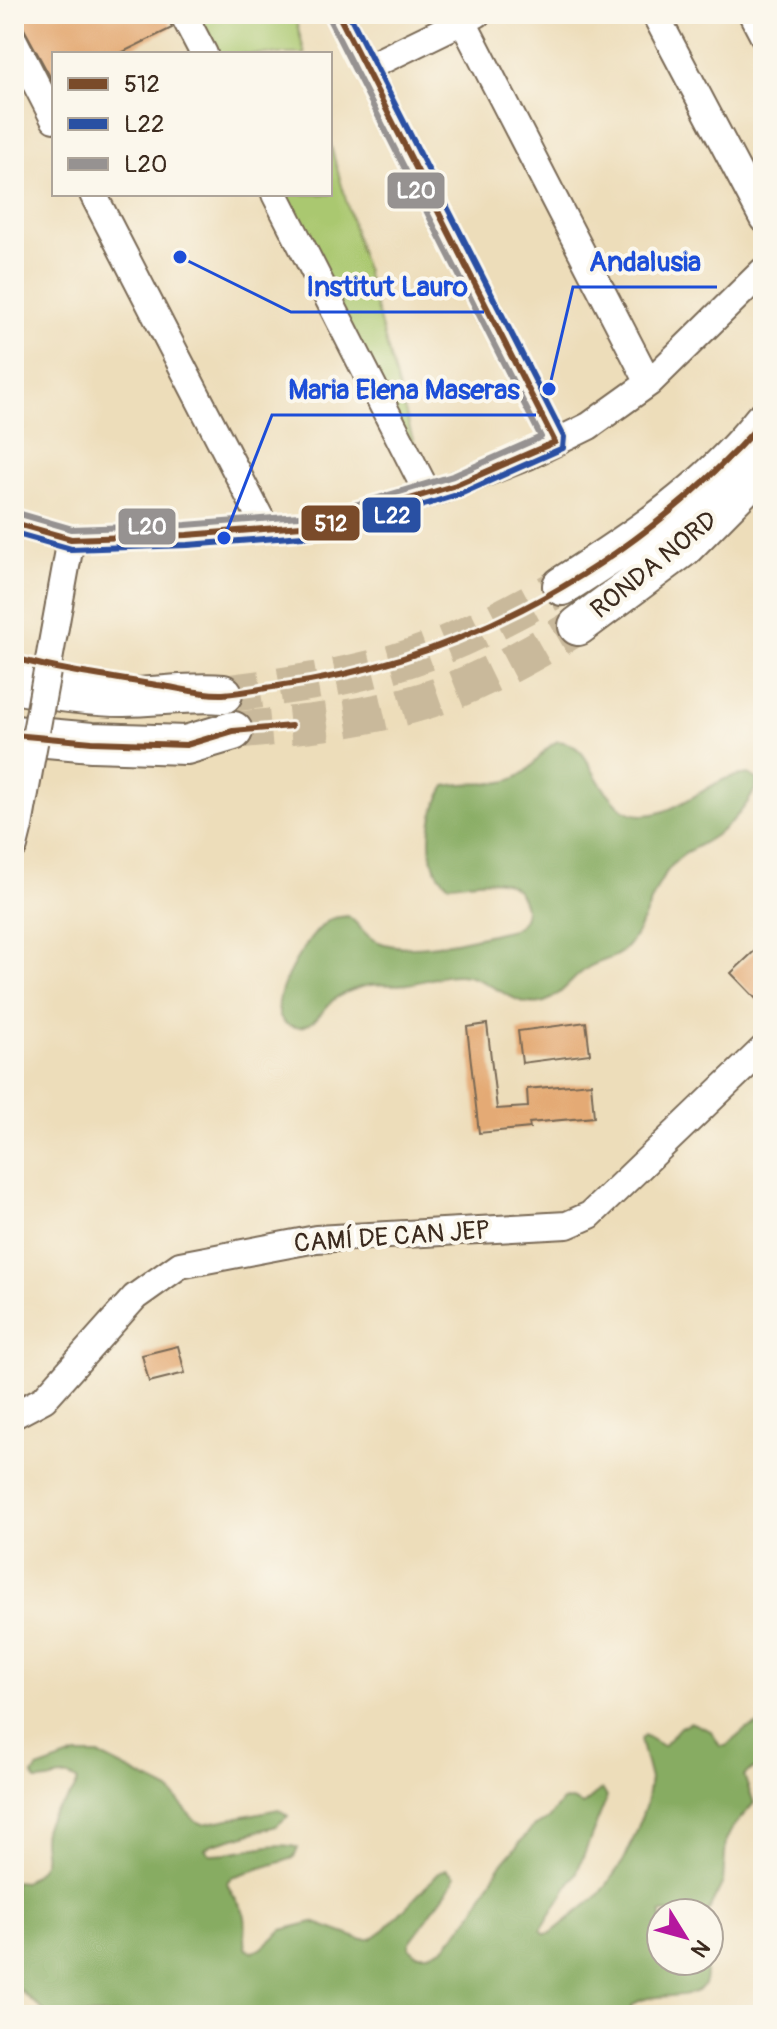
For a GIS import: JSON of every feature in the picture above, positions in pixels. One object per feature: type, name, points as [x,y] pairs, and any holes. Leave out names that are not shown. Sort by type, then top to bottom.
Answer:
[{"type":"highway","name":"RONDA NORD","points":[[562,586],[633,541],[703,487],[763,421]]},
{"type":"highway","name":"RONDA NORD","points":[[578,626],[684,547],[763,467]]},
{"type":"highway","points":[[14,658],[95,676],[215,693],[124,697],[66,693],[14,684]]},
{"type":"highway","points":[[14,713],[150,728],[233,731],[186,745],[92,742],[14,735]]},
{"type":"street","points":[[183,14],[203,52]]},
{"type":"street","points":[[338,14],[555,442]]},
{"type":"street","points":[[655,14],[763,219]]},
{"type":"street","points":[[752,14],[763,35]]},
{"type":"street","points":[[366,68],[467,16],[649,383]]},
{"type":"street","points":[[14,41],[52,115]]},
{"type":"street","points":[[94,196],[266,529]]},
{"type":"street","points":[[276,196],[428,494]]},
{"type":"street","points":[[14,523],[71,539],[266,529],[327,524],[428,494],[528,456],[589,426],[649,383],[763,271]]},
{"type":"street","points":[[16,836],[71,539]]},
{"type":"street","name":"CAMÍ DE CAN JEP","points":[[14,1415],[44,1399],[135,1297],[180,1265],[316,1239],[567,1225],[590,1215],[763,1049]]},
{"type":"green space","points":[[199,14],[294,14],[304,52],[217,52]]},
{"type":"green space","points":[[332,150],[428,494],[286,196],[332,196]]},
{"type":"green space","points":[[558,741],[568,743],[582,753],[616,803],[635,814],[662,812],[731,777],[749,774],[758,780],[751,796],[734,819],[683,855],[666,873],[640,928],[626,948],[589,967],[548,1000],[541,1003],[522,1001],[476,979],[452,975],[408,984],[361,987],[335,999],[308,1025],[288,1025],[280,1017],[282,988],[311,938],[331,919],[348,916],[376,941],[408,947],[463,941],[513,929],[520,924],[525,908],[519,893],[511,885],[492,880],[448,884],[439,874],[431,850],[432,822],[446,786],[512,779],[526,772]]},
{"type":"green space","points":[[690,1722],[711,1731],[720,1746],[726,1746],[746,1729],[759,1724],[763,1726],[763,1766],[744,1776],[754,1803],[726,1840],[723,1882],[716,1897],[645,1897],[645,1977],[706,1977],[702,1987],[693,1993],[641,2000],[632,2006],[631,2015],[48,2015],[14,1985],[14,1881],[24,1882],[41,1867],[45,1855],[43,1836],[48,1820],[71,1795],[78,1781],[63,1777],[36,1781],[33,1775],[37,1769],[76,1755],[99,1755],[170,1791],[194,1820],[203,1824],[279,1809],[288,1816],[276,1826],[205,1849],[210,1854],[220,1854],[278,1845],[298,1848],[294,1858],[232,1877],[227,1882],[244,1913],[246,1948],[253,1952],[261,1949],[282,1930],[313,1922],[360,1939],[371,1939],[446,1869],[455,1876],[452,1884],[410,1942],[410,1948],[416,1954],[429,1954],[445,1947],[470,1917],[500,1866],[532,1828],[548,1819],[562,1801],[572,1800],[583,1805],[602,1789],[607,1797],[577,1872],[541,1930],[545,1934],[551,1933],[600,1894],[624,1860],[646,1804],[650,1779],[640,1740],[644,1735],[663,1746],[680,1727]]},
{"type":"building","points":[[16,14],[167,14],[172,28],[123,52],[52,52],[52,80]]},
{"type":"building","points":[[763,943],[763,1006],[731,973]]},
{"type":"building","points":[[586,1022],[590,1054],[522,1063],[518,1031]]},
{"type":"building","points":[[487,1024],[497,1109],[528,1107],[527,1089],[591,1083],[594,1117],[529,1123],[530,1128],[479,1133],[467,1027]]},
{"type":"building","points":[[178,1346],[185,1373],[149,1382],[142,1355]]},
{"type":"tunnel","points":[[223,694],[326,679],[410,658],[477,630],[562,586]]},
{"type":"tunnel","points":[[233,731],[345,719],[432,698],[497,671],[578,626]]},
{"type":"transit line","name":"512","points":[[14,523],[71,539],[187,535],[327,524],[456,485],[555,442],[338,14]]},
{"type":"transit line","name":"L22","points":[[14,533],[71,549],[188,545],[329,534],[460,494],[563,448],[564,437],[349,14]]},
{"type":"transit line","name":"L20","points":[[17,513],[72,529],[186,525],[325,514],[453,476],[541,437],[329,19]]},
{"type":"transit line","name":"512","points":[[14,658],[49,667],[223,694],[348,673],[416,654],[481,629],[544,597],[604,561],[661,519],[714,472],[763,421]]},
{"type":"transit line","name":"512","points":[[14,735],[92,742],[186,745],[233,731],[291,726]]},
{"type":"place","name":"Institut Lauro","points":[[180,257]]},
{"type":"place","name":"Andalusia","points":[[549,389]]},
{"type":"place","name":"Maria Elena Maseras","points":[[224,538]]}]
